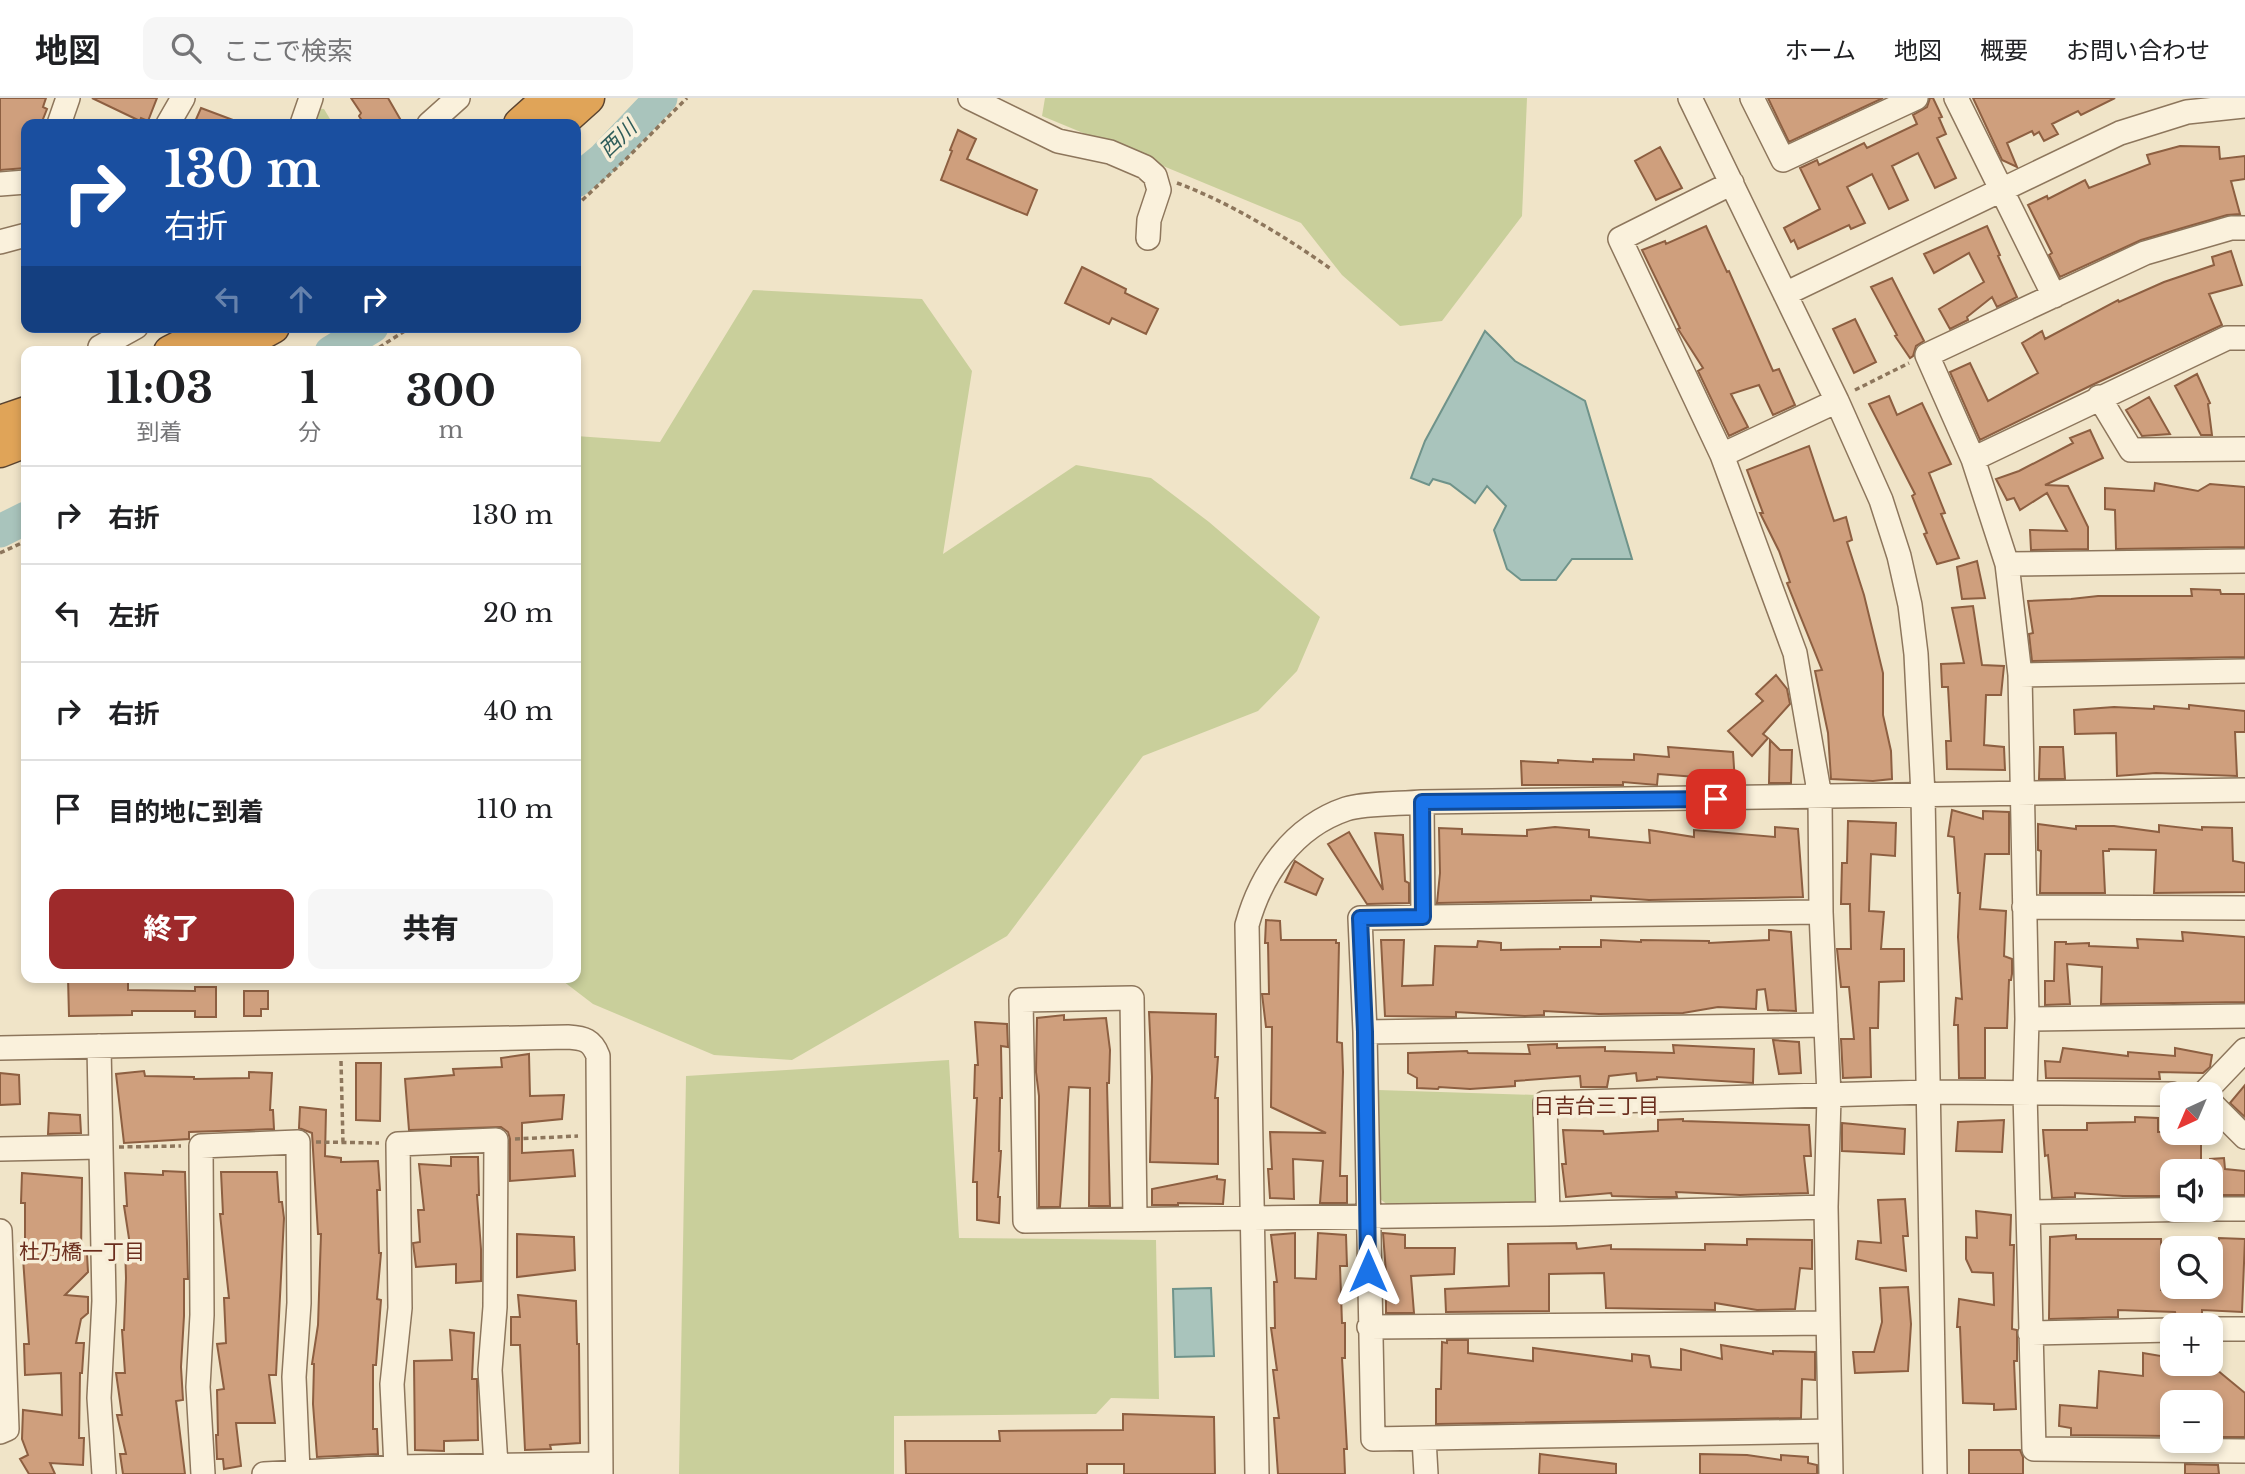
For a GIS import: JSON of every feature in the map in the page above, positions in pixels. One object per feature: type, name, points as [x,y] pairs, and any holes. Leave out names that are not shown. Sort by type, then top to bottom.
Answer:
[{"type":"highway","points":[[526,119],[549,98]]},
{"type":"highway","points":[[565,119],[588,98]]},
{"type":"highway","points":[[182,346],[207,333]]},
{"type":"highway","points":[[239,346],[262,333]]},
{"type":"highway","points":[[0,422],[21,415]]},
{"type":"highway","points":[[0,451],[21,443]]},
{"type":"street","points":[[61,119],[68,98]]},
{"type":"street","points":[[171,119],[183,98]]},
{"type":"street","points":[[304,119],[311,98]]},
{"type":"street","points":[[435,119],[458,98]]},
{"type":"street","points":[[970,98],[1058,141],[1110,152],[1145,167],[1155,176],[1159,190],[1149,220],[1148,239]]},
{"type":"street","points":[[1690,98],[1785,294],[1846,396],[1899,556],[1908,593],[1916,654],[1923,795],[1935,1474]]},
{"type":"street","points":[[1752,98],[1783,160],[1916,98]]},
{"type":"street","points":[[1956,98],[2054,296]]},
{"type":"street","points":[[1785,294],[2120,133],[2187,112],[2245,106]]},
{"type":"street","points":[[0,184],[21,182]]},
{"type":"street","points":[[1732,183],[1620,239],[1722,455],[1795,653],[1820,797],[1821,912],[1829,1096],[1826,1207],[1831,1474]]},
{"type":"street","points":[[2245,228],[2231,228],[2145,253],[1927,355],[1973,459],[2007,564],[2021,675],[2027,1019],[2025,1092],[2034,1449],[2245,1451]]},
{"type":"street","points":[[0,242],[21,236]]},
{"type":"street","points":[[102,346],[125,333]]},
{"type":"street","points":[[1973,459],[2227,338],[2245,338]]},
{"type":"street","points":[[1722,455],[1846,396]]},
{"type":"street","points":[[2099,397],[2132,450],[2245,449]]},
{"type":"street","points":[[2007,564],[2245,561]]},
{"type":"street","points":[[2021,675],[2245,671]]},
{"type":"street","points":[[1257,1474],[1247,925],[1255,897],[1271,867],[1296,839],[1316,823],[1347,808],[1422,802],[2245,789]]},
{"type":"street","points":[[1422,802],[1423,917]]},
{"type":"street","points":[[2024,907],[2245,908]]},
{"type":"street","points":[[1821,912],[1360,918],[1365,1032],[1373,1439],[1830,1431]]},
{"type":"street","points":[[1135,1219],[1132,998],[1021,1000],[1026,1221],[1548,1214],[1826,1207]]},
{"type":"street","points":[[2027,1019],[2245,1016]]},
{"type":"street","points":[[1365,1032],[1826,1025]]},
{"type":"street","points":[[0,1048],[568,1037],[585,1038],[594,1046],[598,1056],[600,1469],[496,1465],[264,1474]]},
{"type":"street","points":[[99,1046],[104,1301],[99,1398],[104,1474]]},
{"type":"street","points":[[2214,1082],[2245,1050]]},
{"type":"street","points":[[1548,1214],[1545,1103],[1927,1092],[2160,1094]]},
{"type":"street","points":[[2223,1115],[2245,1137]]},
{"type":"street","points":[[396,1467],[392,1384],[400,1308],[398,1144],[496,1140],[495,1307],[491,1370],[496,1465]]},
{"type":"street","points":[[203,1474],[198,1387],[202,1315],[201,1146],[298,1142],[299,1303],[294,1377],[298,1471]]},
{"type":"street","points":[[0,1149],[100,1147]]},
{"type":"street","points":[[2223,1209],[2245,1209]]},
{"type":"street","points":[[2029,1212],[2160,1210]]},
{"type":"street","points":[[0,1231],[7,1429],[0,1432]]},
{"type":"street","points":[[1369,1327],[1828,1323]]},
{"type":"street","points":[[2223,1329],[2245,1329]]},
{"type":"street","points":[[2030,1333],[2160,1330]]},
{"type":"street","points":[[1424,1439],[1426,1474]]},
{"type":"path","points":[[581,201],[687,98]]},
{"type":"path","points":[[1155,176],[1188,187],[1232,209],[1331,269]]},
{"type":"path","points":[[381,346],[402,333]]},
{"type":"path","points":[[1846,396],[1927,355]]},
{"type":"path","points":[[0,553],[21,543]]},
{"type":"path","points":[[341,1042],[344,1143]]},
{"type":"path","points":[[496,1140],[598,1135]]},
{"type":"path","points":[[298,1142],[398,1144]]},
{"type":"path","points":[[100,1147],[201,1146]]},
{"type":"green space","points":[[1045,98],[1527,98],[1522,216],[1442,321],[1400,326],[1342,275],[1301,223],[1042,116]]},
{"type":"green space","points":[[312,108],[324,109],[330,119],[309,119]]},
{"type":"green space","points":[[753,290],[922,299],[972,371],[943,554],[1076,465],[1151,478],[1209,522],[1320,617],[1297,671],[1258,711],[1143,756],[1007,936],[792,1060],[714,1055],[593,1004],[566,983],[581,983],[581,436],[660,442]]},
{"type":"green space","points":[[949,1060],[959,1238],[1156,1240],[1159,1399],[1111,1398],[1096,1414],[894,1416],[894,1474],[679,1474],[686,1076]]},
{"type":"green space","points":[[1378,1090],[1536,1095],[1542,1196],[1533,1206],[1390,1207],[1379,1198]]},
{"type":"water","points":[[1485,331],[1515,361],[1585,401],[1632,559],[1572,559],[1556,580],[1521,580],[1507,569],[1494,530],[1506,506],[1487,486],[1475,503],[1450,484],[1433,479],[1429,485],[1411,478],[1425,441]]},
{"type":"water","points":[[1211,1288],[1214,1356],[1175,1357],[1173,1289]]},
{"type":"building","points":[[0,98],[46,98],[43,107],[47,109],[43,119],[21,119],[21,168],[0,170]]},
{"type":"building","points":[[92,98],[157,98],[149,119],[136,119]]},
{"type":"building","points":[[351,98],[388,98],[400,119],[361,119],[361,113]]},
{"type":"building","points":[[1768,98],[1883,98],[1789,142]]},
{"type":"building","points":[[1930,98],[1933,98],[1942,117],[1939,118],[1946,134],[1937,138],[1956,178],[1935,188],[1918,153],[1892,166],[1908,200],[1889,209],[1872,174],[1847,187],[1865,223],[1851,229],[1849,225],[1798,249],[1784,228],[1820,209],[1800,168],[1817,160],[1819,165],[1864,143],[1867,148],[1917,124],[1913,115],[1927,107]]},
{"type":"building","points":[[1973,98],[2115,98],[2081,115],[2078,111],[2052,124],[2058,134],[2044,141],[2039,132],[2034,135],[2032,131],[2007,143],[2017,167],[2002,160]]},
{"type":"building","points":[[201,108],[230,119],[196,119]]},
{"type":"building","points":[[958,130],[976,139],[967,159],[1037,190],[1027,215],[941,180]]},
{"type":"building","points":[[2180,146],[2219,147],[2220,159],[2245,156],[2245,179],[2231,181],[2240,214],[2227,215],[2141,240],[2060,277],[2049,255],[2052,253],[2028,205],[2047,196],[2048,199],[2085,180],[2089,188],[2150,164],[2147,155]]},
{"type":"building","points":[[1660,147],[1682,188],[1656,200],[1635,161]]},
{"type":"building","points":[[1706,226],[1773,371],[1779,369],[1795,405],[1773,415],[1759,385],[1731,394],[1748,427],[1729,436],[1698,371],[1703,368],[1678,329],[1680,328],[1642,250],[1665,241],[1666,244]]},
{"type":"building","points":[[1987,226],[2017,297],[1997,307],[1992,297],[1967,317],[1968,320],[1950,329],[1939,309],[1984,282],[1969,253],[1934,273],[1924,254]]},
{"type":"building","points":[[2231,251],[2242,285],[2209,294],[2222,325],[1980,440],[1950,372],[1970,363],[1988,401],[2038,373],[2022,343],[2042,331],[2045,339],[2118,300],[2119,302],[2164,282],[2214,265],[2212,257]]},
{"type":"building","points":[[1082,267],[1158,309],[1146,334],[1112,318],[1109,324],[1065,303]]},
{"type":"building","points":[[1892,278],[1924,341],[1916,346],[1910,358],[1895,336],[1897,335],[1871,287]]},
{"type":"building","points":[[1855,319],[1876,362],[1854,373],[1833,329]]},
{"type":"building","points":[[2197,374],[2210,403],[2212,435],[2201,435],[2175,386]]},
{"type":"building","points":[[1889,396],[1897,415],[1922,403],[1951,464],[1929,473],[1945,513],[1941,514],[1959,558],[1937,564],[1924,534],[1927,533],[1912,496],[1915,494],[1869,404]]},
{"type":"building","points":[[2149,397],[2170,434],[2142,436],[2126,410]]},
{"type":"building","points":[[2090,430],[2103,458],[2045,485],[2068,486],[2088,527],[2088,549],[2031,550],[2030,530],[2067,531],[2047,493],[2020,510],[2014,498],[2007,500],[1996,479],[2019,471],[2073,443],[2070,438]]},
{"type":"building","points":[[1809,446],[1834,521],[1846,517],[1852,540],[1847,542],[1864,595],[1883,673],[1883,715],[1891,751],[1892,779],[1831,779],[1828,733],[1815,671],[1822,670],[1787,583],[1790,582],[1779,551],[1760,513],[1763,513],[1747,470]]},
{"type":"building","points":[[2155,483],[2198,491],[2210,484],[2245,487],[2245,547],[2116,549],[2115,510],[2105,509],[2105,488],[2154,491]]},
{"type":"building","points":[[1977,561],[1985,598],[1962,599],[1957,567]]},
{"type":"building","points":[[2191,589],[2220,590],[2221,594],[2245,594],[2245,657],[2032,661],[2029,634],[2033,633],[2028,601],[2098,596],[2192,596]]},
{"type":"building","points":[[1973,606],[1982,665],[2004,666],[2001,695],[1986,695],[1984,745],[2004,747],[2005,770],[1947,769],[1946,741],[1951,741],[1948,687],[1942,687],[1941,664],[1964,663],[1952,608]]},
{"type":"building","points":[[1776,675],[1787,689],[1790,704],[1763,734],[1768,738],[1752,756],[1728,731],[1763,701],[1756,694]]},
{"type":"building","points":[[2189,705],[2245,711],[2245,732],[2235,732],[2237,776],[2156,773],[2117,776],[2116,733],[2075,734],[2074,710],[2114,707],[2154,709],[2154,706],[2189,709]]},
{"type":"building","points":[[1770,740],[1780,750],[1792,750],[1791,783],[1769,783]]},
{"type":"building","points":[[1668,747],[1733,752],[1735,783],[1709,784],[1709,778],[1658,774],[1657,785],[1623,782],[1623,785],[1522,785],[1521,761],[1558,763],[1558,760],[1634,760],[1634,754],[1669,757]]},
{"type":"building","points":[[2040,747],[2063,747],[2065,779],[2039,779]]},
{"type":"building","points":[[1952,810],[1983,819],[1983,811],[2009,812],[2009,854],[1985,854],[1980,909],[2006,911],[2004,956],[2012,959],[2007,1028],[1985,1028],[1985,1078],[1959,1078],[1958,1025],[1954,1025],[1956,998],[1962,999],[1958,937],[1960,893],[1954,837],[1948,836]]},
{"type":"building","points":[[1848,821],[1896,823],[1895,856],[1871,854],[1869,911],[1884,912],[1881,949],[1904,949],[1904,981],[1879,982],[1878,1028],[1870,1028],[1871,1077],[1843,1078],[1841,1039],[1854,1039],[1849,987],[1841,987],[1837,949],[1851,949],[1850,904],[1841,904],[1842,863],[1847,863]]},
{"type":"building","points":[[2038,824],[2076,829],[2076,826],[2114,826],[2159,832],[2159,825],[2202,830],[2202,827],[2232,828],[2233,861],[2245,863],[2245,892],[2154,893],[2156,850],[2109,849],[2103,851],[2105,893],[2040,893],[2041,851],[2038,850]]},
{"type":"building","points":[[1555,827],[1589,830],[1589,837],[1650,843],[1649,830],[1694,837],[1694,830],[1775,837],[1775,827],[1798,829],[1803,897],[1649,900],[1591,896],[1591,900],[1437,903],[1440,873],[1439,828],[1462,829],[1462,834],[1527,836],[1527,830]]},
{"type":"building","points":[[1349,832],[1383,890],[1375,833],[1403,835],[1409,903],[1367,904],[1328,844]]},
{"type":"building","points":[[1295,861],[1323,879],[1316,895],[1285,882]]},
{"type":"building","points":[[1266,920],[1280,921],[1281,940],[1336,940],[1336,943],[1339,943],[1337,1042],[1342,1043],[1343,1072],[1340,1176],[1347,1176],[1347,1203],[1320,1203],[1323,1161],[1293,1159],[1294,1199],[1270,1198],[1270,1132],[1326,1133],[1271,1107],[1272,1027],[1266,1027],[1262,994],[1269,994]]},
{"type":"building","points":[[1769,930],[1791,932],[1796,1011],[1768,1010],[1765,989],[1757,990],[1756,1009],[1718,1007],[1683,1013],[1599,1014],[1544,1011],[1544,1015],[1525,1016],[1456,1012],[1456,1017],[1385,1016],[1381,940],[1404,940],[1402,986],[1433,985],[1435,946],[1477,947],[1478,941],[1501,943],[1501,950],[1601,947],[1601,940],[1709,943],[1769,940]]},
{"type":"building","points":[[2182,932],[2245,937],[2245,1002],[2101,1004],[2102,967],[2067,964],[2070,1004],[2045,1005],[2045,981],[2054,981],[2055,942],[2138,948],[2137,939],[2183,941]]},
{"type":"building","points":[[68,983],[128,983],[128,990],[195,991],[195,987],[216,987],[216,1017],[195,1017],[195,1011],[132,1011],[132,1015],[69,1016]]},
{"type":"building","points":[[244,991],[268,991],[268,1009],[261,1009],[261,1016],[244,1016]]},
{"type":"building","points":[[1149,1012],[1216,1014],[1215,1057],[1218,1057],[1215,1098],[1218,1098],[1218,1164],[1150,1162],[1152,1077]]},
{"type":"building","points":[[1064,1015],[1064,1020],[1106,1018],[1110,1050],[1107,1083],[1110,1206],[1089,1206],[1090,1088],[1069,1087],[1060,1207],[1039,1207],[1037,1018]]},
{"type":"building","points":[[975,1022],[1007,1024],[1008,1047],[1001,1046],[999,1223],[977,1220],[977,1182],[973,1182],[977,1098],[974,1098],[975,1065],[978,1065]]},
{"type":"building","points":[[1773,1040],[1799,1042],[1801,1073],[1779,1074]]},
{"type":"building","points":[[1557,1044],[1557,1048],[1605,1047],[1605,1051],[1674,1053],[1673,1045],[1754,1049],[1753,1083],[1657,1077],[1637,1081],[1636,1073],[1609,1076],[1607,1087],[1581,1087],[1580,1076],[1515,1081],[1515,1086],[1438,1089],[1417,1088],[1417,1078],[1408,1073],[1408,1053],[1467,1051],[1530,1054],[1528,1045]]},
{"type":"building","points":[[2063,1048],[2128,1056],[2128,1052],[2175,1056],[2175,1048],[2212,1055],[2210,1067],[2203,1073],[2159,1072],[2160,1079],[2046,1078],[2045,1061],[2060,1062]]},
{"type":"building","points":[[529,1054],[530,1096],[564,1095],[562,1119],[522,1123],[522,1153],[573,1150],[575,1176],[510,1181],[510,1139],[508,1132],[501,1127],[409,1130],[405,1079],[454,1075],[453,1069],[502,1067],[501,1058]]},
{"type":"building","points":[[356,1063],[381,1063],[380,1121],[356,1120]]},
{"type":"building","points":[[144,1071],[145,1076],[194,1079],[249,1078],[249,1072],[272,1073],[270,1110],[273,1110],[274,1129],[189,1132],[189,1139],[124,1143],[116,1074]]},
{"type":"building","points":[[0,1073],[19,1075],[20,1104],[0,1105]]},
{"type":"building","points":[[2245,1085],[2245,1117],[2230,1103]]},
{"type":"building","points":[[300,1107],[326,1110],[325,1156],[341,1158],[341,1162],[378,1161],[381,1253],[377,1299],[381,1300],[376,1365],[373,1365],[373,1429],[377,1429],[378,1454],[317,1457],[312,1364],[318,1325],[321,1234],[318,1234],[312,1133],[299,1128]]},
{"type":"building","points":[[49,1113],[80,1115],[81,1133],[48,1134]]},
{"type":"building","points":[[2135,1117],[2158,1118],[2160,1145],[2201,1145],[2201,1159],[2160,1159],[2160,1196],[2075,1193],[2075,1197],[2052,1198],[2043,1130],[2087,1130],[2087,1123],[2135,1122]]},
{"type":"building","points":[[1658,1120],[1809,1125],[1811,1156],[1804,1156],[1808,1193],[1740,1195],[1676,1192],[1677,1197],[1649,1197],[1612,1196],[1611,1193],[1566,1197],[1562,1164],[1566,1164],[1563,1130],[1603,1131],[1604,1134],[1658,1131]]},
{"type":"building","points":[[2004,1120],[2002,1152],[1956,1151],[1958,1122]]},
{"type":"building","points":[[1842,1123],[1905,1129],[1904,1154],[1842,1151]]},
{"type":"building","points":[[451,1157],[478,1157],[481,1281],[456,1283],[456,1264],[416,1267],[413,1243],[420,1242],[418,1210],[424,1210],[419,1164],[451,1166]]},
{"type":"building","points":[[2224,1158],[2225,1169],[2245,1171],[2245,1195],[2223,1195],[2223,1159],[2210,1159]]},
{"type":"building","points":[[163,1171],[185,1172],[188,1279],[184,1279],[181,1367],[183,1400],[176,1401],[185,1474],[123,1474],[120,1454],[126,1454],[117,1415],[122,1415],[116,1373],[125,1373],[122,1330],[126,1278],[125,1245],[130,1245],[124,1206],[127,1206],[125,1173],[163,1175]]},
{"type":"building","points":[[221,1172],[277,1172],[279,1202],[282,1202],[284,1218],[276,1375],[269,1375],[275,1423],[236,1423],[241,1466],[224,1469],[223,1459],[217,1459],[216,1435],[217,1390],[224,1389],[217,1344],[226,1343],[224,1298],[229,1298],[220,1214],[223,1214]]},
{"type":"building","points":[[22,1173],[82,1178],[81,1254],[87,1254],[88,1272],[65,1295],[88,1297],[88,1313],[81,1319],[76,1343],[84,1343],[80,1373],[79,1438],[84,1438],[83,1465],[50,1463],[55,1474],[29,1474],[20,1459],[28,1455],[22,1439],[23,1410],[62,1415],[61,1373],[25,1375],[24,1344],[29,1344],[23,1258],[25,1203],[21,1203]]},
{"type":"building","points":[[1217,1176],[1217,1179],[1225,1180],[1223,1204],[1152,1205],[1152,1189]]},
{"type":"building","points":[[1905,1199],[1908,1236],[1903,1236],[1906,1271],[1856,1259],[1858,1241],[1881,1243],[1878,1200]]},
{"type":"building","points":[[1976,1211],[2011,1215],[2010,1245],[2014,1245],[2012,1329],[2017,1330],[2017,1361],[2014,1361],[2016,1409],[1994,1410],[1994,1404],[1963,1403],[1960,1327],[1957,1327],[1959,1299],[1994,1305],[1993,1273],[1972,1272],[1966,1259],[1966,1237],[1977,1238]]},
{"type":"building","points":[[1295,1233],[1295,1278],[1316,1279],[1318,1233],[1346,1235],[1347,1266],[1340,1266],[1342,1323],[1345,1323],[1345,1358],[1342,1358],[1347,1449],[1344,1449],[1345,1474],[1278,1474],[1274,1418],[1279,1418],[1273,1370],[1277,1370],[1271,1328],[1275,1328],[1274,1282],[1277,1282],[1271,1235]]},
{"type":"building","points":[[1383,1233],[1405,1235],[1405,1248],[1455,1248],[1454,1274],[1411,1276],[1414,1313],[1386,1313]]},
{"type":"building","points":[[517,1234],[574,1237],[575,1270],[517,1277]]},
{"type":"building","points":[[2076,1235],[2076,1239],[2160,1239],[2160,1299],[2223,1299],[2223,1238],[2245,1239],[2242,1312],[2118,1310],[2118,1317],[2049,1319],[2050,1237]]},
{"type":"building","points":[[1747,1239],[1812,1240],[1812,1269],[1800,1268],[1795,1309],[1757,1310],[1715,1303],[1715,1310],[1606,1308],[1604,1273],[1549,1274],[1549,1311],[1446,1312],[1445,1289],[1509,1286],[1508,1244],[1576,1243],[1577,1249],[1611,1245],[1611,1249],[1705,1250],[1705,1244],[1747,1245]]},
{"type":"building","points":[[1908,1287],[1911,1324],[1908,1371],[1855,1373],[1853,1352],[1874,1352],[1882,1322],[1880,1288]]},
{"type":"building","points":[[518,1295],[576,1301],[580,1443],[550,1445],[551,1449],[525,1450],[520,1345],[511,1345],[511,1317],[520,1317]]},
{"type":"building","points":[[450,1330],[474,1333],[472,1379],[477,1379],[478,1440],[444,1441],[444,1451],[415,1450],[414,1361],[452,1360]]},
{"type":"building","points":[[1447,1340],[1468,1340],[1468,1353],[1533,1361],[1533,1348],[1632,1361],[1632,1354],[1649,1356],[1651,1367],[1681,1370],[1681,1349],[1722,1359],[1721,1345],[1773,1354],[1773,1351],[1815,1352],[1815,1380],[1802,1379],[1801,1418],[1436,1424],[1436,1389],[1441,1389],[1442,1342],[1447,1343]]},
{"type":"building","points":[[2143,1353],[2160,1356],[2160,1376],[2223,1375],[2245,1393],[2245,1437],[2223,1437],[2223,1390],[2160,1390],[2160,1436],[2071,1435],[2071,1428],[2059,1426],[2060,1405],[2097,1408],[2099,1371],[2143,1376]]},
{"type":"building","points":[[1123,1414],[1214,1417],[1215,1474],[1124,1474],[1124,1464],[1087,1464],[1087,1474],[906,1474],[905,1441],[1000,1441],[999,1431],[1123,1430]]},
{"type":"building","points":[[1969,1450],[2020,1450],[2023,1457],[2023,1474],[1969,1474]]},
{"type":"building","points":[[1540,1454],[1616,1464],[1616,1474],[1539,1474]]},
{"type":"building","points":[[1700,1454],[1747,1455],[1781,1460],[1781,1455],[1808,1457],[1808,1463],[1817,1465],[1817,1474],[1700,1474]]},
{"type":"building","points":[[2185,1464],[2218,1465],[2219,1474],[2185,1474]]},
{"type":"waterway","name":"西川","points":[[581,177],[603,159],[661,98]]},
{"type":"waterway","name":"西川","points":[[341,346],[362,333]]},
{"type":"waterway","name":"西川","points":[[0,531],[21,520]]},
{"type":"district","name":"日吉台三丁目","points":[[1596,1106]]},
{"type":"district","name":"杜乃橋一丁目","points":[[82,1252]]},
{"type":"route","points":[[1368,1271],[1365,1032],[1360,918],[1423,917],[1422,802],[1716,799]]}]
